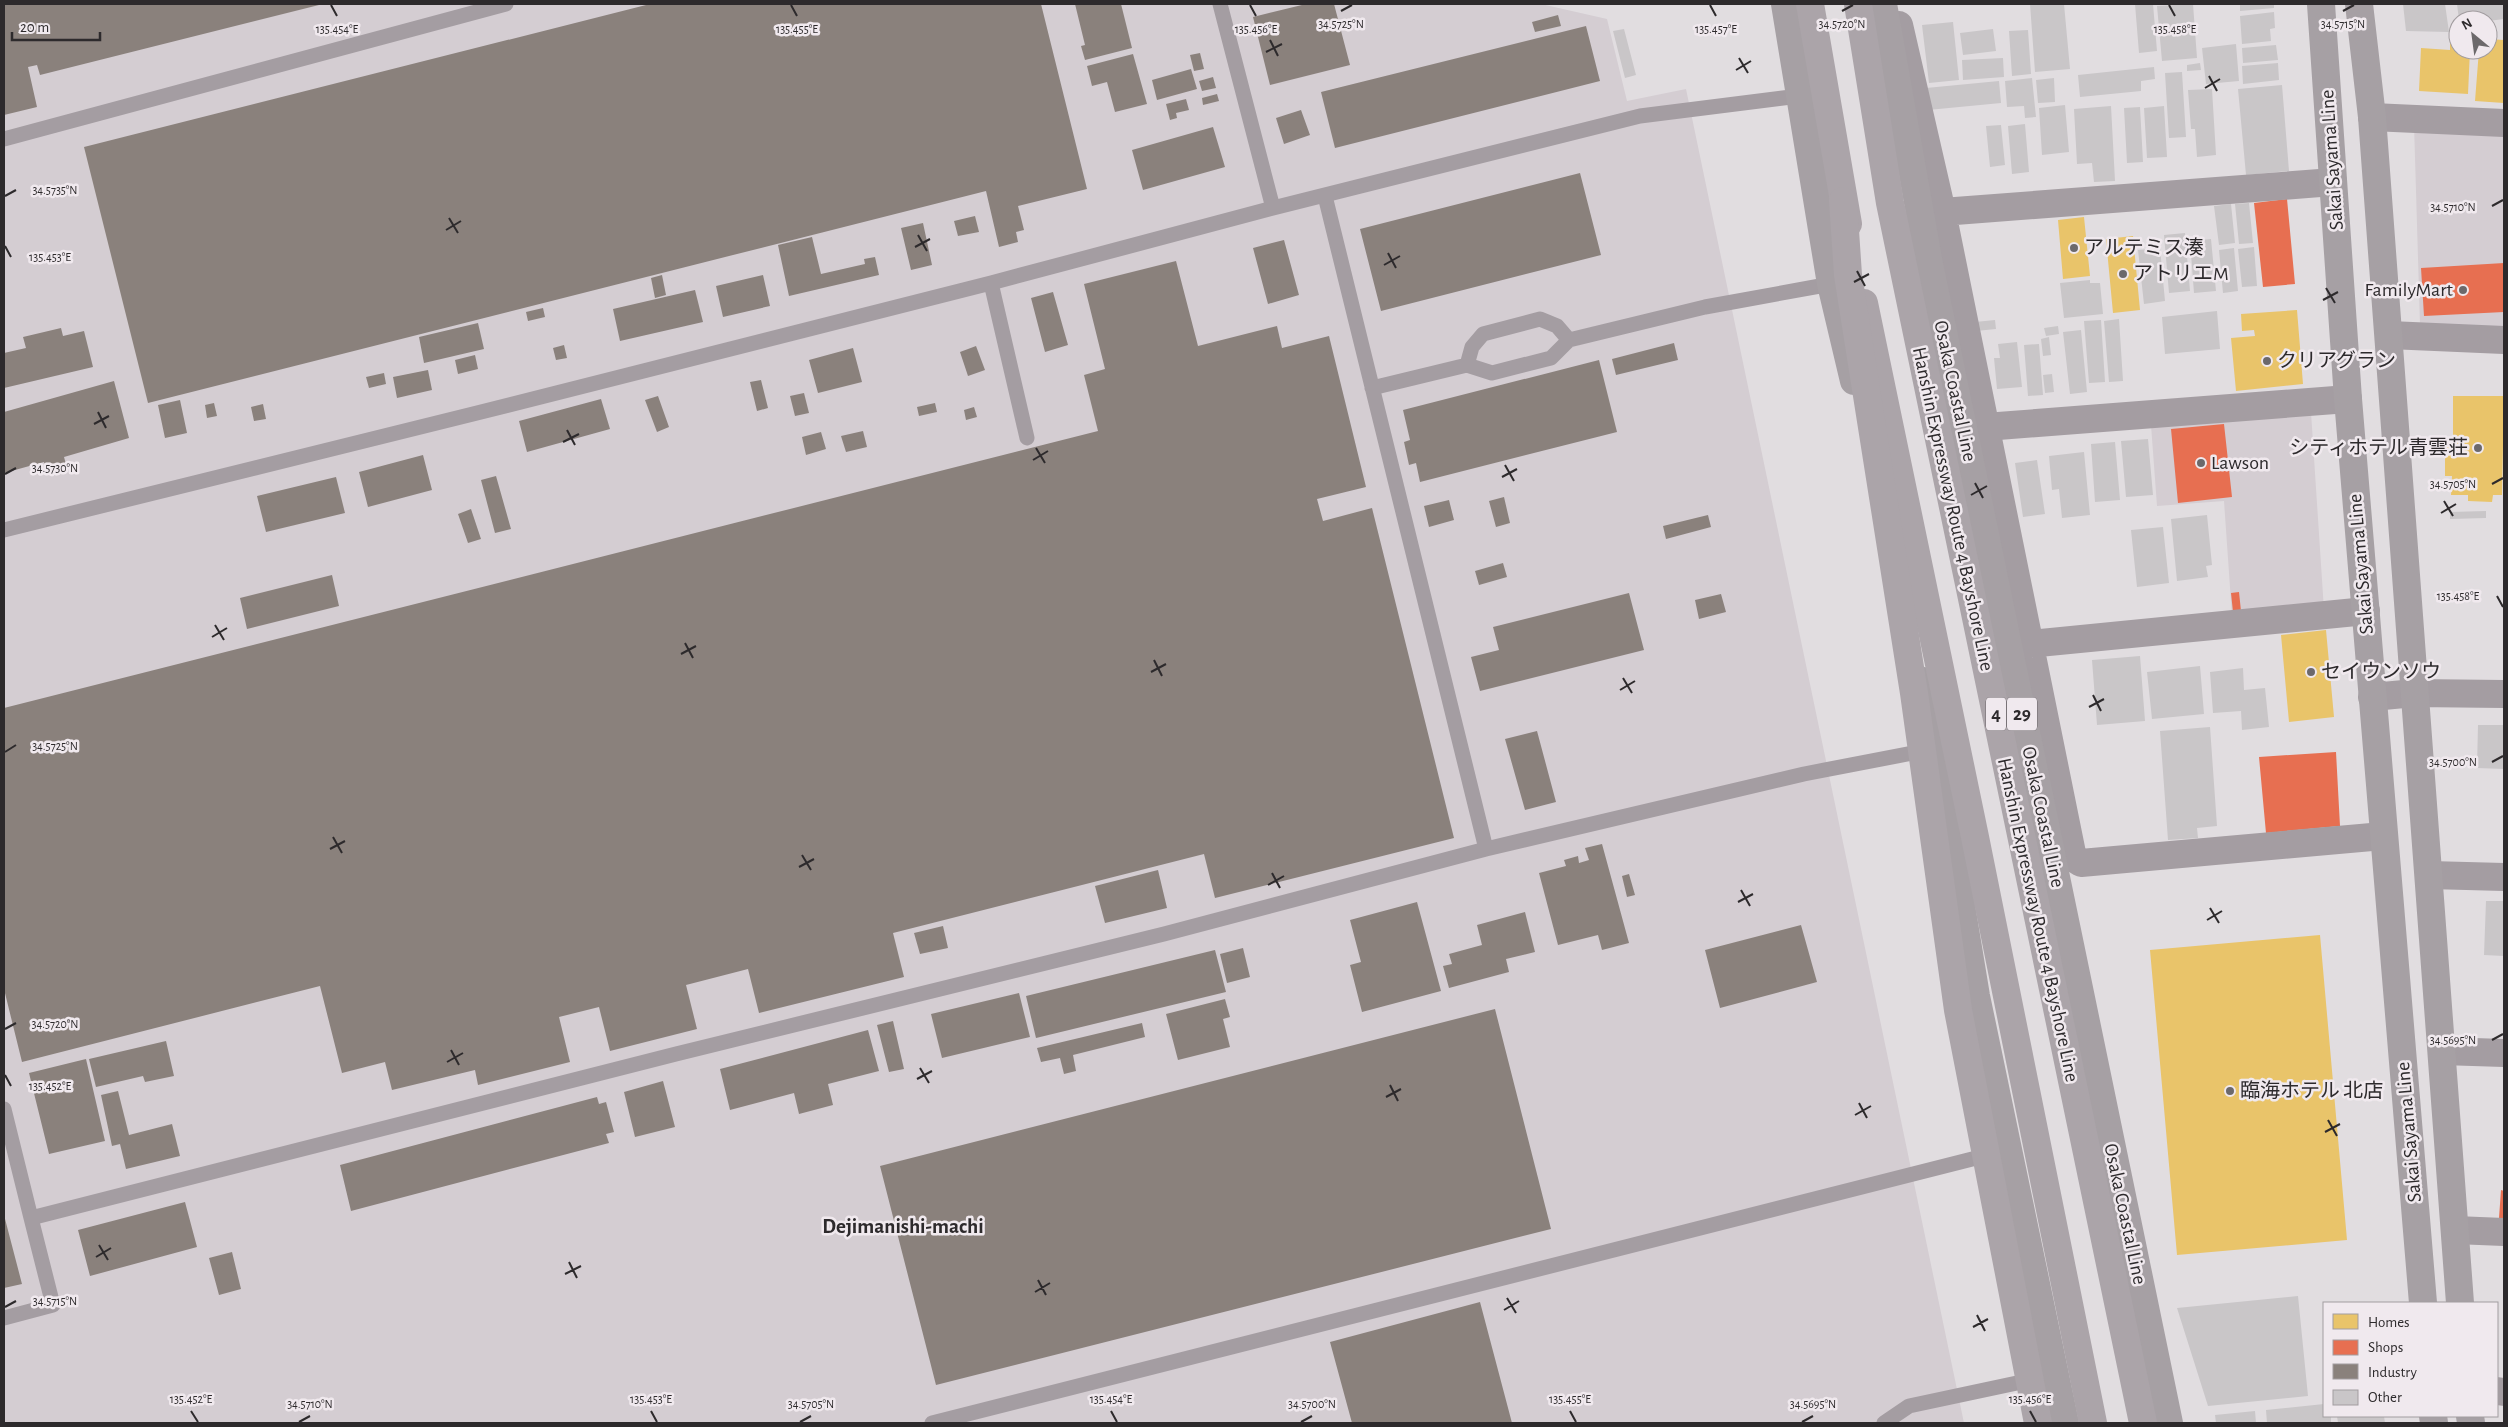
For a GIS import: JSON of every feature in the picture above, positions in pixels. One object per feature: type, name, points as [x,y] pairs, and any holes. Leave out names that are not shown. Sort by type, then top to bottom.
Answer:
[{"type":"highway","points":[[1810,4],[1843,201],[1976,836],[2093,1423]]},
{"type":"highway","name":"Hanshin Expressway Route 4 Bayshore Line","points":[[1858,4],[1890,203],[2142,1423]]},
{"type":"highway","points":[[1843,201],[1848,275],[1914,693],[1958,1010],[2038,1423]]},
{"type":"highway","points":[[2093,1182],[2154,1423]]},
{"type":"main road","points":[[1785,4],[1798,96],[1831,284],[1928,699],[1976,996],[2065,1423]]},
{"type":"main road","name":"Osaka Coastal Line","points":[[1883,4],[1928,259],[2168,1423]]},
{"type":"main road","name":"Sakai Sayama Line","points":[[2321,4],[2348,399],[2383,836],[2424,1302]]},
{"type":"main road","name":"Sakai Sayama Line","points":[[2359,4],[2372,116],[2460,1302]]},
{"type":"street","points":[[1894,4],[1942,212],[2073,858],[2082,863],[2383,836]]},
{"type":"street","points":[[2372,116],[2504,123]]},
{"type":"street","points":[[1942,212],[2333,182]]},
{"type":"street","points":[[2389,335],[2504,340]]},
{"type":"street","points":[[1985,427],[2348,399]]},
{"type":"street","points":[[2030,644],[2366,611]]},
{"type":"street","points":[[2372,697],[2415,694],[2504,694]]},
{"type":"street","points":[[2428,875],[2504,877]]},
{"type":"street","points":[[2442,1052],[2504,1054]]},
{"type":"street","points":[[2454,1230],[2504,1232]]},
{"type":"lane","points":[[4,140],[506,4]]},
{"type":"lane","points":[[1220,4],[1273,208]]},
{"type":"lane","points":[[4,530],[991,283],[1273,208],[1640,116],[1798,96]]},
{"type":"lane","points":[[1326,196],[1486,849]]},
{"type":"lane","points":[[991,283],[1027,438]]},
{"type":"lane","points":[[1372,388],[1467,365],[1492,373],[1550,358],[1569,340],[1705,307],[1831,284]]},
{"type":"lane","points":[[1467,365],[1472,347],[1483,334],[1540,319],[1557,326],[1569,340]]},
{"type":"lane","points":[[31,1218],[666,1057],[1164,934],[1486,849],[1804,774],[1936,749]]},
{"type":"lane","points":[[4,1109],[53,1306],[4,1318]]},
{"type":"lane","points":[[932,1423],[2008,1150]]},
{"type":"lane","points":[[1884,1423],[1909,1406],[2055,1375]]},
{"type":"shaded area","points":[[4,4],[1541,4],[1607,19],[1627,101],[1686,89],[1964,1423],[4,1423]]},
{"type":"shaded area","points":[[2414,124],[2504,128],[2504,328],[2420,325]]},
{"type":"shaded area","points":[[2311,412],[2324,610],[2232,616],[2224,501],[2157,506],[2151,425]]},
{"type":"building: Homes","points":[[2498,40],[2504,40],[2504,103],[2475,101],[2478,60],[2498,60]]},
{"type":"building: Homes","points":[[2421,48],[2448,50],[2448,60],[2470,60],[2468,94],[2419,91]]},
{"type":"building: Homes","name":"アルテミス湊","points":[[2084,217],[2090,276],[2063,279],[2058,220]]},
{"type":"building: Homes","name":"アトリエM","points":[[2133,236],[2140,310],[2113,313],[2106,239]]},
{"type":"building: Homes","name":"クリアグラン","points":[[2297,310],[2303,384],[2236,391],[2231,338],[2255,336],[2254,330],[2242,331],[2241,314]]},
{"type":"building: Homes","points":[[2453,396],[2504,396],[2502,495],[2493,495],[2492,502],[2468,501],[2468,495],[2451,495],[2452,476],[2445,476],[2445,444],[2453,445]]},
{"type":"building: Homes","points":[[2326,630],[2334,717],[2289,722],[2281,635]]},
{"type":"building: Homes","points":[[2320,935],[2347,1240],[2177,1255],[2150,950]]},
{"type":"building: Shops","points":[[2287,199],[2295,284],[2263,287],[2254,203]]},
{"type":"building: Shops","name":"FamilyMart","points":[[2504,263],[2504,312],[2424,316],[2421,268]]},
{"type":"building: Shops","name":"Lawson","points":[[2224,424],[2232,497],[2178,503],[2171,429]]},
{"type":"building: Shops","points":[[2239,592],[2241,611],[2233,612],[2231,593]]},
{"type":"building: Shops","points":[[2336,752],[2340,826],[2266,833],[2259,757]]},
{"type":"building: Shops","points":[[2501,1190],[2504,1191],[2504,1218],[2499,1218]]},
{"type":"building: Industry","points":[[4,4],[323,4],[40,75],[37,65],[28,67],[37,107],[4,115]]},
{"type":"building: Industry","points":[[650,4],[1041,4],[1087,189],[1018,206],[1024,230],[1016,232],[1018,242],[999,247],[986,191],[148,403],[84,147]]},
{"type":"building: Industry","points":[[1075,4],[1121,4],[1132,48],[1085,60],[1081,46],[1085,45]]},
{"type":"building: Industry","points":[[1306,4],[1334,4],[1350,65],[1270,85],[1253,17]]},
{"type":"building: Industry","points":[[1558,15],[1561,26],[1535,32],[1532,22]]},
{"type":"building: Industry","points":[[1586,26],[1600,81],[1335,148],[1321,92]]},
{"type":"building: Industry","points":[[1200,53],[1204,69],[1194,71],[1190,55]]},
{"type":"building: Industry","points":[[1133,54],[1147,104],[1115,112],[1107,82],[1092,86],[1087,66]]},
{"type":"building: Industry","points":[[1191,69],[1197,89],[1157,100],[1152,80]]},
{"type":"building: Industry","points":[[1213,77],[1216,88],[1202,91],[1199,81]]},
{"type":"building: Industry","points":[[1217,94],[1219,101],[1203,105],[1202,98]]},
{"type":"building: Industry","points":[[1186,99],[1189,110],[1176,113],[1177,118],[1170,120],[1166,104]]},
{"type":"building: Industry","points":[[1301,110],[1310,135],[1284,144],[1276,118]]},
{"type":"building: Industry","points":[[1213,127],[1225,167],[1143,190],[1132,150]]},
{"type":"building: Industry","points":[[1580,173],[1601,255],[1381,311],[1360,229]]},
{"type":"building: Industry","points":[[975,216],[979,232],[958,236],[954,221]]},
{"type":"building: Industry","points":[[923,223],[932,265],[911,270],[901,228]]},
{"type":"building: Industry","points":[[812,237],[821,274],[865,264],[864,259],[875,257],[879,275],[789,296],[778,245]]},
{"type":"building: Industry","points":[[1284,240],[1299,295],[1268,304],[1253,248]]},
{"type":"building: Industry","points":[[1176,261],[1198,346],[1277,326],[1282,348],[1329,336],[1366,487],[1317,499],[1323,521],[1372,508],[1454,838],[1215,898],[1204,854],[893,933],[904,977],[759,1013],[748,969],[686,985],[697,1029],[610,1051],[599,1007],[559,1017],[570,1062],[478,1085],[475,1070],[392,1090],[385,1062],[342,1073],[320,986],[22,1062],[4,989],[4,708],[1098,431],[1084,375],[1105,369],[1084,284]]},
{"type":"building: Industry","points":[[662,275],[666,295],[655,298],[651,278]]},
{"type":"building: Industry","points":[[763,275],[770,306],[723,317],[716,286]]},
{"type":"building: Industry","points":[[695,290],[703,322],[620,341],[613,309]]},
{"type":"building: Industry","points":[[1053,292],[1068,345],[1045,352],[1031,298]]},
{"type":"building: Industry","points":[[543,308],[545,317],[528,321],[526,312]]},
{"type":"building: Industry","points":[[478,323],[484,349],[424,363],[419,337]]},
{"type":"building: Industry","points":[[61,328],[63,336],[84,331],[93,367],[4,388],[4,353],[26,348],[23,337]]},
{"type":"building: Industry","points":[[1674,343],[1678,360],[1616,375],[1612,359]]},
{"type":"building: Industry","points":[[564,345],[567,358],[556,360],[553,348]]},
{"type":"building: Industry","points":[[976,346],[985,370],[968,376],[960,352]]},
{"type":"building: Industry","points":[[853,348],[862,382],[818,393],[809,360]]},
{"type":"building: Industry","points":[[475,355],[478,369],[458,374],[455,360]]},
{"type":"building: Industry","points":[[1599,360],[1617,432],[1420,482],[1416,463],[1409,465],[1404,442],[1410,440],[1403,410]]},
{"type":"building: Industry","points":[[428,370],[432,390],[397,398],[393,377]]},
{"type":"building: Industry","points":[[384,373],[386,384],[369,388],[366,377]]},
{"type":"building: Industry","points":[[761,380],[768,408],[757,411],[750,382]]},
{"type":"building: Industry","points":[[114,381],[129,438],[64,457],[67,468],[47,474],[44,462],[4,473],[4,412]]},
{"type":"building: Industry","points":[[804,393],[809,413],[795,416],[790,396]]},
{"type":"building: Industry","points":[[658,396],[669,427],[657,432],[645,400]]},
{"type":"building: Industry","points":[[601,399],[610,429],[527,452],[519,421]]},
{"type":"building: Industry","points":[[180,400],[187,433],[165,438],[158,405]]},
{"type":"building: Industry","points":[[214,403],[217,416],[207,418],[205,405]]},
{"type":"building: Industry","points":[[935,403],[937,412],[919,416],[917,407]]},
{"type":"building: Industry","points":[[263,404],[266,419],[254,421],[251,407]]},
{"type":"building: Industry","points":[[974,407],[977,417],[966,420],[964,410]]},
{"type":"building: Industry","points":[[863,431],[867,447],[846,452],[841,436]]},
{"type":"building: Industry","points":[[821,432],[826,449],[806,455],[802,437]]},
{"type":"building: Industry","points":[[423,455],[432,490],[368,507],[359,472]]},
{"type":"building: Industry","points":[[496,476],[511,529],[495,533],[481,480]]},
{"type":"building: Industry","points":[[336,477],[345,513],[266,532],[257,496]]},
{"type":"building: Industry","points":[[1504,497],[1510,523],[1496,527],[1489,501]]},
{"type":"building: Industry","points":[[1449,500],[1454,520],[1429,527],[1424,506]]},
{"type":"building: Industry","points":[[471,509],[481,539],[468,543],[458,514]]},
{"type":"building: Industry","points":[[1708,515],[1711,527],[1666,539],[1663,526]]},
{"type":"building: Industry","points":[[1503,563],[1507,577],[1479,585],[1475,571]]},
{"type":"building: Industry","points":[[332,575],[339,606],[247,629],[240,598]]},
{"type":"building: Industry","points":[[1629,593],[1644,650],[1480,691],[1471,657],[1499,650],[1493,627]]},
{"type":"building: Industry","points":[[1721,594],[1726,612],[1699,619],[1695,600]]},
{"type":"building: Industry","points":[[1537,731],[1556,802],[1525,810],[1505,739]]},
{"type":"building: Industry","points":[[1602,844],[1629,943],[1602,950],[1598,935],[1558,945],[1539,873],[1566,866],[1564,860],[1578,856],[1579,863],[1589,860],[1585,848]]},
{"type":"building: Industry","points":[[1158,870],[1167,908],[1105,923],[1095,886]]},
{"type":"building: Industry","points":[[1629,874],[1635,895],[1627,897],[1622,876]]},
{"type":"building: Industry","points":[[1417,902],[1441,991],[1362,1012],[1350,965],[1361,962],[1350,920]]},
{"type":"building: Industry","points":[[1525,912],[1535,952],[1506,959],[1509,972],[1449,988],[1443,966],[1452,964],[1449,954],[1482,945],[1477,925]]},
{"type":"building: Industry","points":[[1801,925],[1817,982],[1720,1008],[1705,950]]},
{"type":"building: Industry","points":[[943,926],[948,948],[920,954],[914,933]]},
{"type":"building: Industry","points":[[1243,948],[1250,977],[1227,983],[1220,954]]},
{"type":"building: Industry","points":[[1215,950],[1226,992],[1036,1038],[1026,996]]},
{"type":"building: Industry","points":[[1019,993],[1030,1037],[942,1058],[931,1014]]},
{"type":"building: Industry","points":[[1225,999],[1230,1017],[1223,1019],[1230,1047],[1178,1060],[1166,1014]]},
{"type":"building: Industry","points":[[1495,1009],[1551,1229],[936,1385],[880,1166]]},
{"type":"building: Industry","points":[[893,1021],[904,1069],[889,1072],[877,1025]]},
{"type":"building: Industry","points":[[1142,1023],[1145,1037],[1073,1055],[1076,1071],[1064,1074],[1060,1058],[1041,1062],[1037,1048]]},
{"type":"building: Industry","points":[[868,1030],[879,1071],[828,1084],[833,1105],[799,1114],[794,1093],[730,1110],[720,1069]]},
{"type":"building: Industry","points":[[166,1041],[174,1076],[145,1082],[143,1076],[96,1087],[89,1059]]},
{"type":"building: Industry","points":[[86,1059],[105,1141],[49,1154],[29,1073]]},
{"type":"building: Industry","points":[[663,1081],[675,1127],[635,1137],[624,1092]]},
{"type":"building: Industry","points":[[118,1091],[129,1135],[172,1124],[180,1156],[126,1169],[120,1144],[112,1146],[101,1095]]},
{"type":"building: Industry","points":[[597,1097],[599,1104],[606,1102],[614,1132],[606,1134],[609,1143],[351,1211],[340,1165]]},
{"type":"building: Industry","points":[[185,1202],[197,1247],[90,1276],[78,1230]]},
{"type":"building: Industry","points":[[4,1215],[22,1284],[4,1288]]},
{"type":"building: Industry","points":[[232,1252],[241,1289],[219,1295],[209,1258]]},
{"type":"building: Industry","points":[[1480,1302],[1512,1423],[1352,1423],[1330,1342]]},
{"type":"building: Other","points":[[2030,4],[2064,4],[2070,69],[2035,72]]},
{"type":"building: Other","points":[[2135,4],[2153,4],[2157,51],[2139,53]]},
{"type":"building: Other","points":[[2193,4],[2197,58],[2162,61],[2157,6]]},
{"type":"building: Other","points":[[2240,4],[2274,4],[2274,8],[2240,11]]},
{"type":"building: Other","points":[[2403,4],[2445,4],[2448,32],[2406,31]]},
{"type":"building: Other","points":[[2457,4],[2504,4],[2504,19],[2498,20],[2498,10],[2458,10]]},
{"type":"building: Other","points":[[2274,12],[2275,28],[2270,29],[2271,41],[2242,44],[2240,16]]},
{"type":"building: Other","points":[[1953,22],[1959,80],[1929,83],[1922,25]]},
{"type":"building: Other","points":[[1624,29],[1636,75],[1625,78],[1613,31]]},
{"type":"building: Other","points":[[1993,29],[1996,51],[1963,55],[1960,33]]},
{"type":"building: Other","points":[[2028,30],[2031,74],[2012,76],[2009,31]]},
{"type":"building: Other","points":[[2236,44],[2239,81],[2206,84],[2202,48]]},
{"type":"building: Other","points":[[2276,45],[2278,60],[2243,63],[2242,48]]},
{"type":"building: Other","points":[[2003,58],[2004,77],[1963,80],[1962,60]]},
{"type":"building: Other","points":[[2200,63],[2201,70],[2187,71],[2187,65]]},
{"type":"building: Other","points":[[2278,63],[2279,80],[2243,84],[2242,66]]},
{"type":"building: Other","points":[[2154,67],[2155,79],[2141,81],[2141,91],[2080,97],[2078,75]]},
{"type":"building: Other","points":[[2182,72],[2186,137],[2169,138],[2165,73]]},
{"type":"building: Other","points":[[2032,78],[2036,117],[2025,118],[2024,106],[2007,107],[2005,81]]},
{"type":"building: Other","points":[[2054,78],[2055,102],[2038,103],[2036,80]]},
{"type":"building: Other","points":[[1999,81],[2001,103],[1928,110],[1926,88]]},
{"type":"building: Other","points":[[2282,85],[2289,171],[2246,175],[2238,89]]},
{"type":"building: Other","points":[[2212,89],[2216,155],[2197,157],[2195,129],[2191,129],[2188,90]]},
{"type":"building: Other","points":[[2065,105],[2069,152],[2042,155],[2039,108]]},
{"type":"building: Other","points":[[2111,106],[2115,181],[2094,182],[2092,163],[2077,164],[2074,109]]},
{"type":"building: Other","points":[[2164,106],[2167,157],[2147,158],[2144,108]]},
{"type":"building: Other","points":[[2140,107],[2143,162],[2127,163],[2124,108]]},
{"type":"building: Other","points":[[2025,124],[2029,172],[2012,174],[2008,126]]},
{"type":"building: Other","points":[[2001,125],[2005,165],[1990,167],[1986,126]]},
{"type":"building: Other","points":[[2249,203],[2253,243],[2239,244],[2235,204]]},
{"type":"building: Other","points":[[2231,204],[2235,243],[2219,245],[2214,206]]},
{"type":"building: Other","points":[[2185,233],[2190,291],[2169,293],[2164,235]]},
{"type":"building: Other","points":[[2211,239],[2216,291],[2194,293],[2190,241]]},
{"type":"building: Other","points":[[2254,247],[2257,286],[2242,287],[2238,249]]},
{"type":"building: Other","points":[[2160,248],[2165,301],[2144,304],[2138,250]]},
{"type":"building: Other","points":[[2234,248],[2238,291],[2223,293],[2219,250]]},
{"type":"building: Other","points":[[2090,280],[2090,283],[2100,283],[2103,314],[2064,318],[2060,283]]},
{"type":"building: Other","points":[[2217,311],[2220,349],[2165,354],[2162,317]]},
{"type":"building: Other","points":[[2119,319],[2123,381],[2109,382],[2104,321]]},
{"type":"building: Other","points":[[1995,320],[1996,329],[1976,331],[1975,322]]},
{"type":"building: Other","points":[[2101,320],[2105,382],[2089,383],[2084,321]]},
{"type":"building: Other","points":[[2058,326],[2059,334],[2046,336],[2044,328]]},
{"type":"building: Other","points":[[2081,330],[2087,392],[2070,394],[2063,332]]},
{"type":"building: Other","points":[[2049,337],[2051,355],[2043,356],[2041,339]]},
{"type":"building: Other","points":[[2017,342],[2022,387],[1997,389],[1994,358],[2000,358],[1998,344]]},
{"type":"building: Other","points":[[2039,344],[2043,395],[2028,396],[2024,345]]},
{"type":"building: Other","points":[[2052,374],[2054,392],[2045,393],[2043,375]]},
{"type":"building: Other","points":[[2148,439],[2153,495],[2126,497],[2121,441]]},
{"type":"building: Other","points":[[2115,442],[2120,500],[2095,502],[2091,444]]},
{"type":"building: Other","points":[[2084,452],[2090,515],[2062,518],[2059,489],[2052,490],[2049,456]]},
{"type":"building: Other","points":[[2037,460],[2045,514],[2023,517],[2015,463]]},
{"type":"building: Other","points":[[2486,511],[2486,518],[2450,519],[2450,512]]},
{"type":"building: Other","points":[[2207,515],[2212,565],[2206,566],[2208,577],[2177,581],[2171,519]]},
{"type":"building: Other","points":[[2163,527],[2169,583],[2137,587],[2131,530]]},
{"type":"building: Other","points":[[2140,656],[2145,721],[2097,725],[2092,660]]},
{"type":"building: Other","points":[[2200,666],[2204,714],[2152,719],[2147,672]]},
{"type":"building: Other","points":[[2243,668],[2244,690],[2265,688],[2269,727],[2242,730],[2241,711],[2213,713],[2210,672]]},
{"type":"building: Other","points":[[2478,725],[2504,725],[2504,769],[2477,768]]},
{"type":"building: Other","points":[[2210,727],[2217,826],[2197,828],[2198,838],[2168,840],[2160,731]]},
{"type":"building: Other","points":[[2486,901],[2504,901],[2504,956],[2484,955]]},
{"type":"building: Other","points":[[2298,1296],[2308,1396],[2208,1406],[2177,1308]]},
{"type":"building: Other","points":[[2323,1404],[2323,1417],[2331,1417],[2331,1423],[2267,1423],[2266,1410]]},
{"type":"building: Other","points":[[2255,1411],[2256,1423],[2216,1423],[2215,1415]]},
{"type":"building: Other","points":[[2337,1417],[2384,1417],[2385,1423],[2338,1423]]},
{"type":"place","name":"アルテミス湊","points":[[2074,248]]},
{"type":"place","name":"アトリエM","points":[[2123,274]]},
{"type":"place","name":"FamilyMart","points":[[2463,290]]},
{"type":"place","name":"クリアグラン","points":[[2267,361]]},
{"type":"place","name":"シティホテル青雲荘","points":[[2478,448]]},
{"type":"place","name":"Lawson","points":[[2201,463]]},
{"type":"place","name":"セイウンソウ","points":[[2311,672]]},
{"type":"place","name":"臨海ホテル 北店","points":[[2230,1091]]},
{"type":"district","name":"Dejimanishi-machi","points":[[903,1226]]}]
